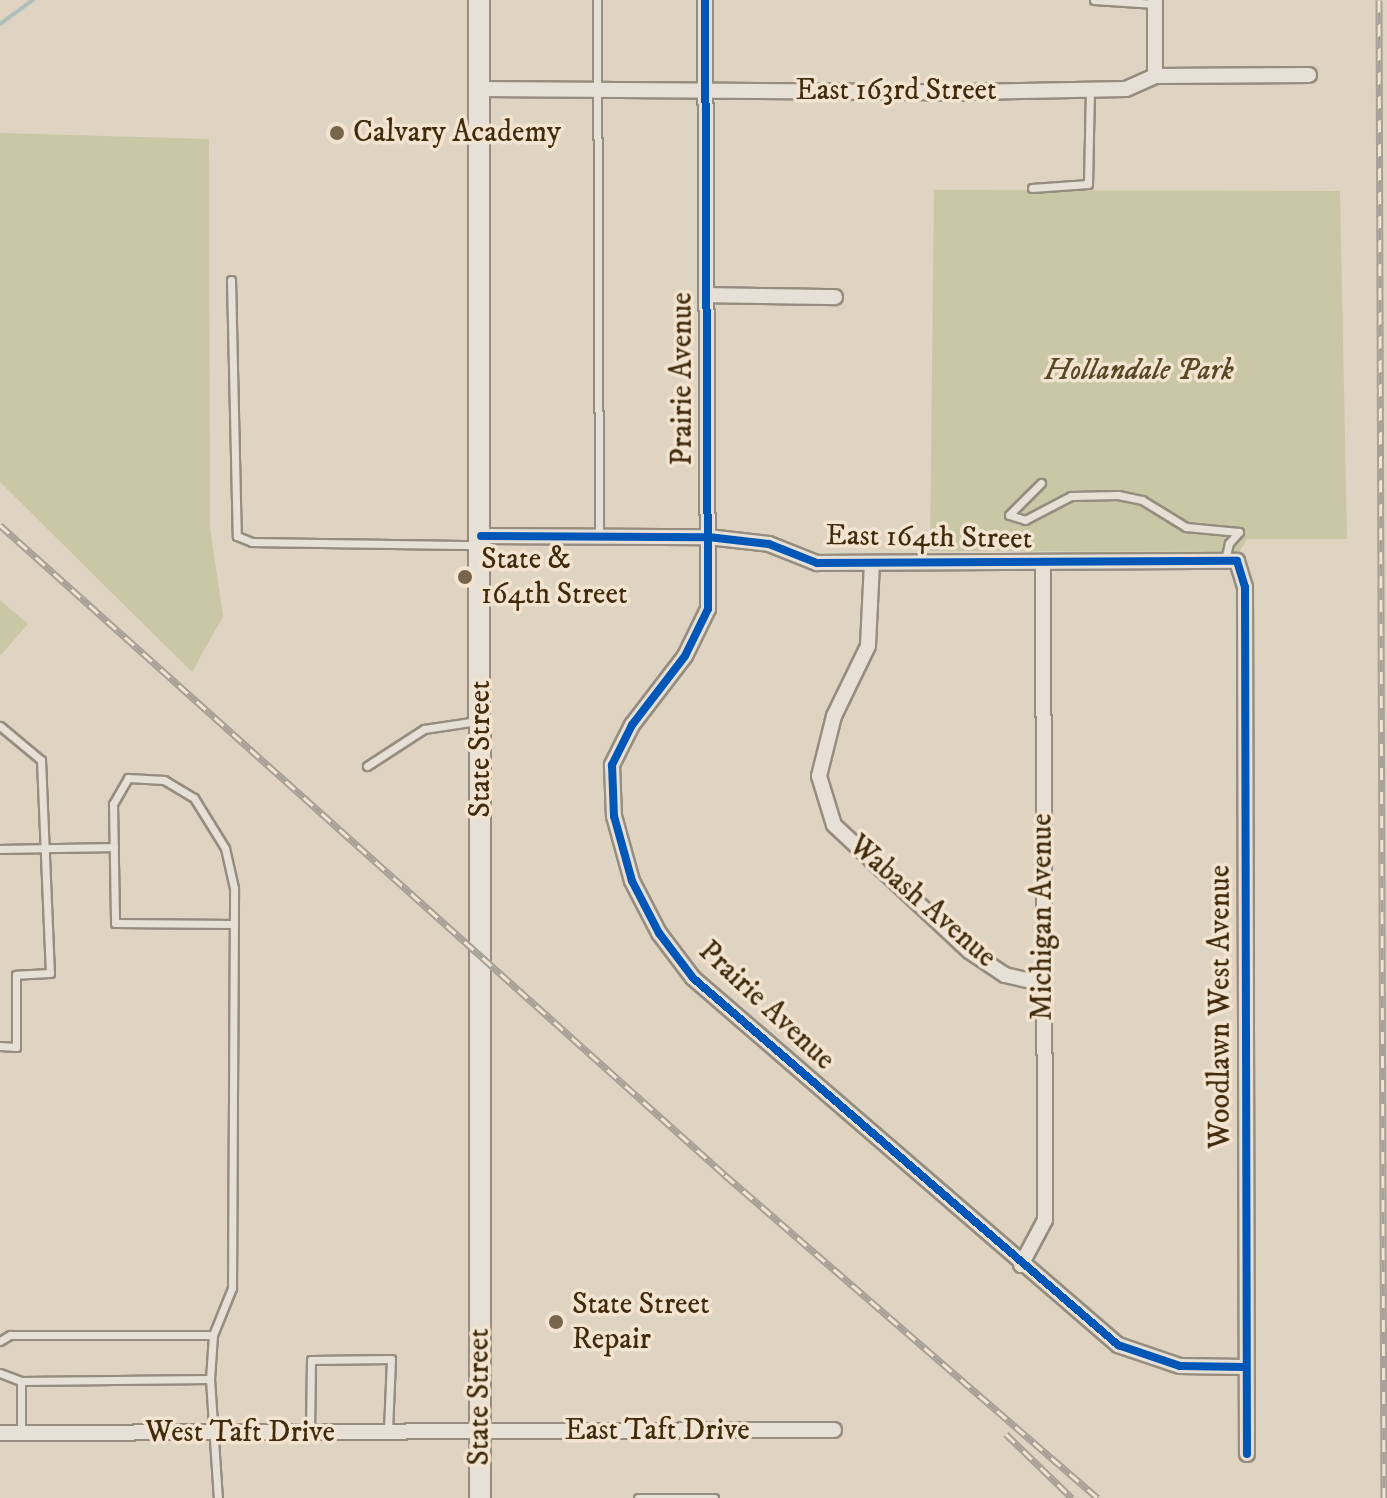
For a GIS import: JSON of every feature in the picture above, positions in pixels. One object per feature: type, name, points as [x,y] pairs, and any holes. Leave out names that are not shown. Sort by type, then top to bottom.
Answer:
[{"type":"street","name":"State Street","points":[[479,0],[480,1498]]},
{"type":"street","name":"Prairie Avenue","points":[[705,0],[708,609],[685,656],[632,725],[612,765],[614,816],[632,881],[659,933],[693,978],[1021,1265],[1118,1345],[1180,1366],[1244,1367]]},
{"type":"street","points":[[1155,2],[1155,76]]},
{"type":"street","name":"East 163rd Street","points":[[480,89],[1126,89],[1155,76],[1309,75]]},
{"type":"street","points":[[706,295],[835,297]]},
{"type":"street","name":"East 164th Street","points":[[481,541],[599,536],[708,537],[769,544],[817,563],[1231,561]]},
{"type":"street","name":"Woodlawn West Avenue","points":[[1231,561],[1245,587],[1244,1367],[1247,1454]]},
{"type":"street","name":"Wabash Avenue","points":[[872,563],[868,646],[834,716],[819,776],[834,825],[969,951],[1005,975],[1043,984]]},
{"type":"street","name":"Michigan Avenue","points":[[1021,1265],[1045,1220],[1043,564]]},
{"type":"street","name":"East Taft Drive","points":[[480,1433],[834,1430]]},
{"type":"street","name":"West Taft Drive","points":[[0,1433],[480,1433]]},
{"type":"lane","points":[[597,0],[599,536]]},
{"type":"lane","points":[[1094,0],[1155,2]]},
{"type":"lane","points":[[1032,188],[1088,184],[1090,88]]},
{"type":"lane","points":[[231,280],[237,536],[252,542],[481,541]]},
{"type":"lane","points":[[1041,483],[1009,515],[1025,520],[1071,496],[1130,498],[1186,527],[1239,532],[1229,543],[1231,561]]},
{"type":"lane","points":[[367,766],[424,729],[481,721]]},
{"type":"lane","points":[[0,726],[41,760],[50,973],[16,975],[16,1047],[0,1046]]},
{"type":"lane","points":[[218,1498],[211,1433],[210,1379],[213,1335],[232,1288],[234,924],[234,888],[225,848],[194,798],[164,780],[128,778],[113,804],[115,923],[234,924]]},
{"type":"lane","points":[[0,849],[114,847]]},
{"type":"lane","points":[[0,1341],[10,1335],[213,1335]]},
{"type":"lane","points":[[310,1433],[311,1360],[391,1359],[388,1433]]},
{"type":"lane","points":[[0,1373],[21,1381],[210,1379]]},
{"type":"lane","points":[[21,1381],[21,1433]]},
{"type":"lane","points":[[638,1498],[714,1498]]},
{"type":"green space","points":[[0,133],[209,139],[210,528],[223,616],[192,672],[0,482]]},
{"type":"green space","name":"Hollandale Park","points":[[934,190],[1340,191],[1347,539],[1247,539],[1239,552],[930,551]]},
{"type":"green space","points":[[0,600],[28,624],[0,656]]},
{"type":"waterway","points":[[0,24],[33,0]]},
{"type":"railway","points":[[1379,0],[1384,1498]]},
{"type":"railway","points":[[0,525],[725,1175],[1098,1498]]},
{"type":"railway","points":[[1006,1434],[1072,1498]]},
{"type":"cycle path","points":[[705,0],[708,609],[685,656],[632,725],[612,765],[614,816],[632,881],[659,933],[693,978],[1118,1345],[1180,1366],[1244,1367]]},
{"type":"cycle path","points":[[481,536],[708,537],[769,544],[817,563],[1237,561],[1245,587],[1247,1454]]},
{"type":"place","name":"Calvary Academy","points":[[337,133]]},
{"type":"place","name":"State & 164th Street","points":[[465,577]]},
{"type":"place","name":"State Street Repair","points":[[556,1322]]}]
